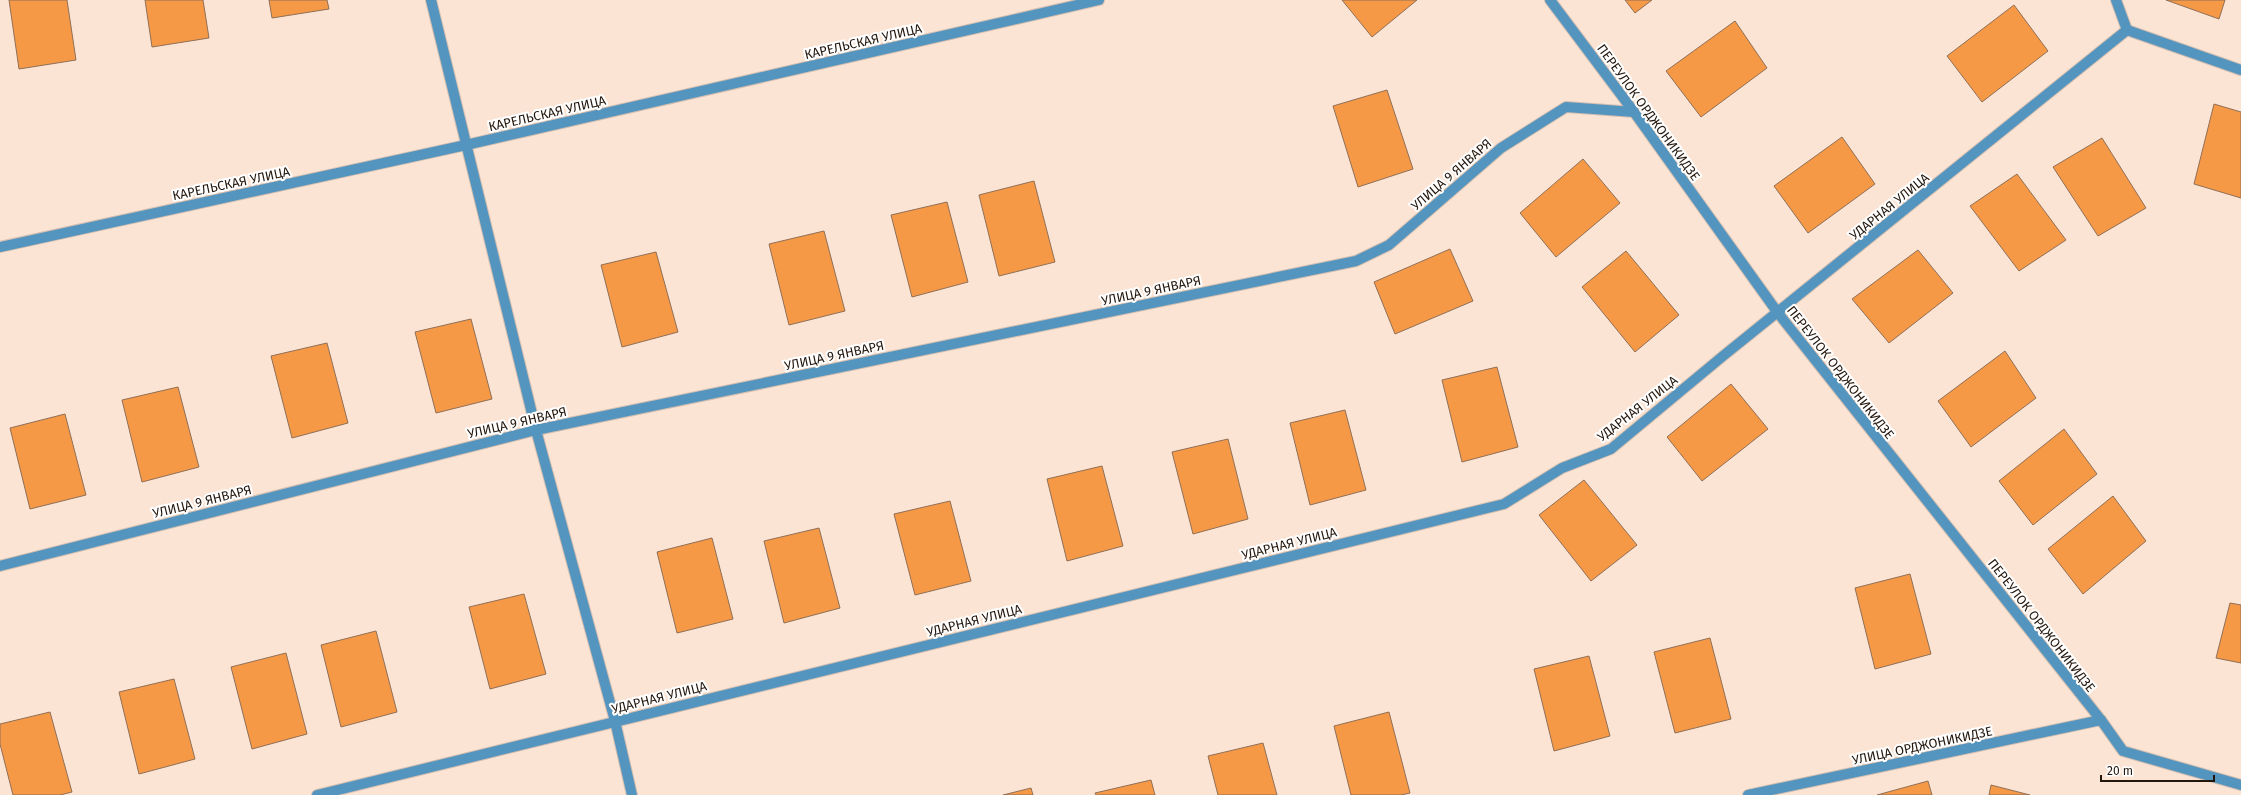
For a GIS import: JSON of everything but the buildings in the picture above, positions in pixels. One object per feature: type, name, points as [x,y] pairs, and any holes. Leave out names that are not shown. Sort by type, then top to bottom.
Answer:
[{"type":"street","points":[[431,0],[536,430],[616,721],[632,795]]},
{"type":"street","name":"КАРЕЛЬСКАЯ УЛИЦА","points":[[0,247],[466,145],[1099,0]]},
{"type":"street","name":"ПЕРЕУЛОК ОРДЖОНИКИДЗЕ","points":[[1550,0],[1634,112],[1778,313],[2101,720],[2123,751],[2241,785]]},
{"type":"street","points":[[2116,0],[2127,30],[2241,70]]},
{"type":"street","name":"УДАРНАЯ УЛИЦА","points":[[317,795],[1504,504],[1562,468],[1611,449],[1723,356],[2127,30]]},
{"type":"street","name":"УЛИЦА 9 ЯНВАРЯ","points":[[0,566],[536,430],[1356,261],[1389,245],[1501,148],[1566,107],[1634,112]]},
{"type":"street","name":"УЛИЦА ОРДЖОНИКИДЗЕ","points":[[1748,795],[2101,720]]}]
